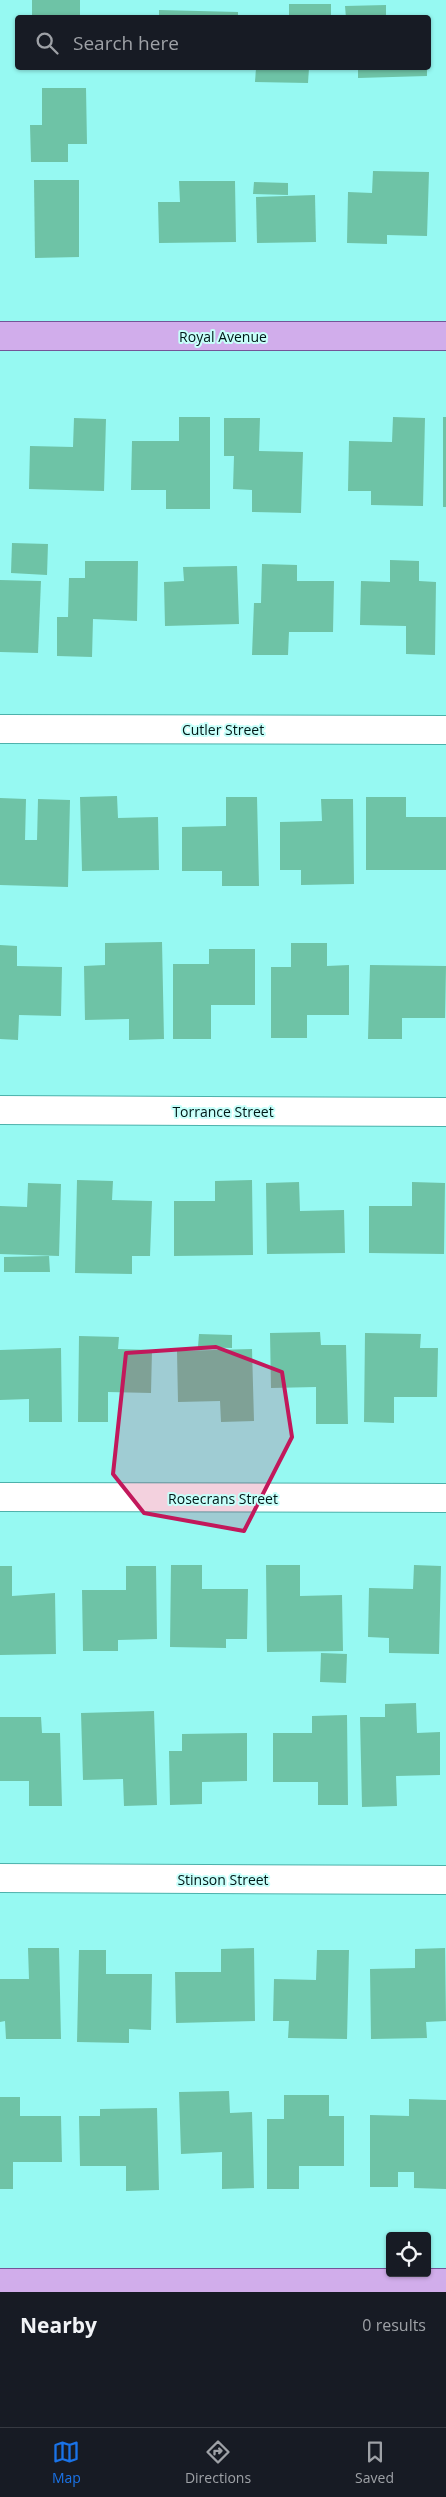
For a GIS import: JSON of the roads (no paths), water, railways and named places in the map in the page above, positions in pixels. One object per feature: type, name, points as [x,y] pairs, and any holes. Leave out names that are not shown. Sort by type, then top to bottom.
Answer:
[{"type":"main road","name":"Royal Avenue","points":[[0,336],[446,336]]},
{"type":"main road","points":[[0,2283],[446,2283]]},
{"type":"street","name":"Cutler Street","points":[[0,729],[446,730]]},
{"type":"street","name":"Torrance Street","points":[[0,1110],[446,1112]]},
{"type":"street","name":"Rosecrans Street","points":[[0,1497],[446,1498]]},
{"type":"street","name":"Stinson Street","points":[[0,1878],[446,1880]]}]
